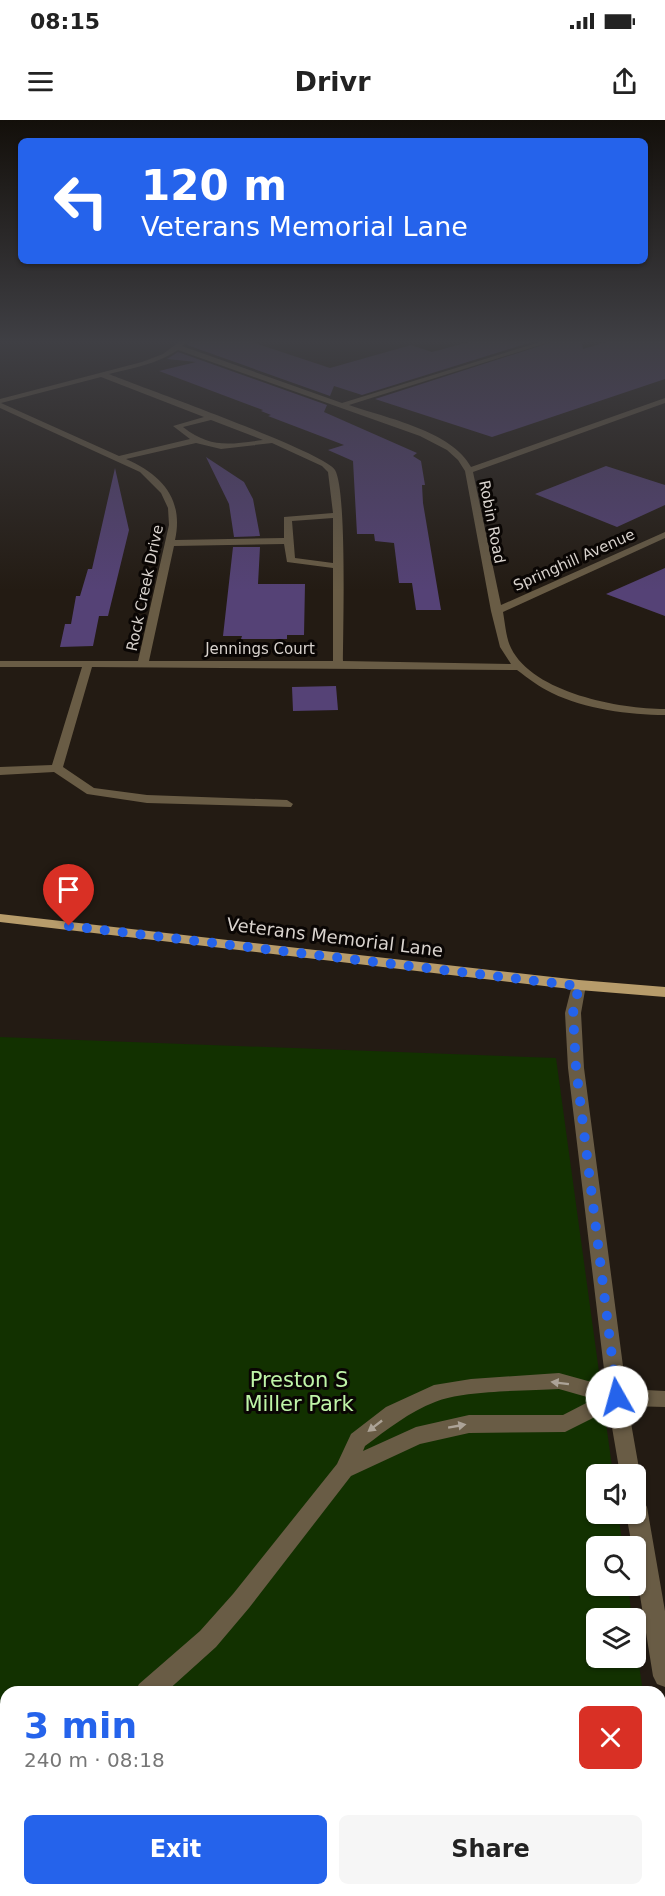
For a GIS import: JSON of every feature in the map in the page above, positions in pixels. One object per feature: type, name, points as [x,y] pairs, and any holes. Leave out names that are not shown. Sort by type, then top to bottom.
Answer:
[{"type":"main road","name":"Veterans Memorial Lane","points":[[0,918],[579,986],[665,992]]},
{"type":"street","name":"Rock Creek Drive","points":[[48,425],[143,470],[165,492],[172,508],[171,543],[143,663]]},
{"type":"street","points":[[178,425],[193,441]]},
{"type":"street","points":[[232,425],[325,464],[332,471],[336,485],[337,515],[338,664]]},
{"type":"street","name":"Robin Road","points":[[398,425],[447,445],[460,455],[469,471],[505,647],[519,668]]},
{"type":"street","points":[[469,471],[598,425]]},
{"type":"street","points":[[122,459],[193,441],[219,447],[273,441]]},
{"type":"street","points":[[337,515],[287,519],[290,560],[337,566]]},
{"type":"street","name":"Springhill Avenue","points":[[496,611],[665,535]]},
{"type":"street","points":[[171,543],[289,541]]},
{"type":"street","name":"Jennings Court","points":[[0,664],[338,664],[519,668]]},
{"type":"street","points":[[57,768],[88,664]]},
{"type":"street","points":[[519,668],[556,691],[600,705],[648,712],[665,712]]},
{"type":"street","points":[[0,771],[57,768],[91,791],[147,799],[287,804]]},
{"type":"street","points":[[579,986],[573,1013],[576,1068],[617,1397],[628,1464]]},
{"type":"street","points":[[155,1686],[208,1640],[344,1470],[358,1440],[393,1413],[434,1393],[471,1387],[559,1381],[617,1397],[665,1400]]},
{"type":"street","points":[[344,1470],[416,1436],[468,1424],[565,1423],[617,1397]]},
{"type":"street","points":[[639,1524],[665,1676]]},
{"type":"green space","name":"Preston S Miller Park","points":[[0,1037],[556,1058],[612,1464],[586,1464],[586,1524],[620,1524],[621,1536],[586,1536],[586,1596],[629,1596],[631,1608],[586,1608],[586,1668],[640,1668],[642,1686],[0,1686]]},
{"type":"building","points":[[291,425],[353,425],[417,453],[413,456],[421,461],[425,485],[422,485],[423,503],[441,610],[416,610],[412,583],[399,583],[394,543],[375,541],[374,534],[357,534],[353,461],[328,450],[344,445]]},
{"type":"building","points":[[455,425],[528,425],[492,437]]},
{"type":"building","points":[[206,457],[244,482],[253,499],[260,536],[234,537],[229,504]]},
{"type":"building","points":[[606,466],[665,485],[665,505],[617,527],[535,494]]},
{"type":"building","points":[[115,468],[129,530],[108,616],[99,616],[93,646],[60,647],[65,624],[71,624],[76,596],[80,596],[88,569],[92,569]]},
{"type":"building","points":[[233,547],[260,547],[258,584],[305,584],[304,635],[287,635],[287,639],[241,639],[242,636],[223,636]]},
{"type":"building","points":[[665,568],[665,616],[606,594]]},
{"type":"building","points":[[336,686],[338,710],[293,711],[292,687]]},
{"type":"route","points":[[69,926],[579,986],[573,1013],[576,1068],[617,1397]]}]
